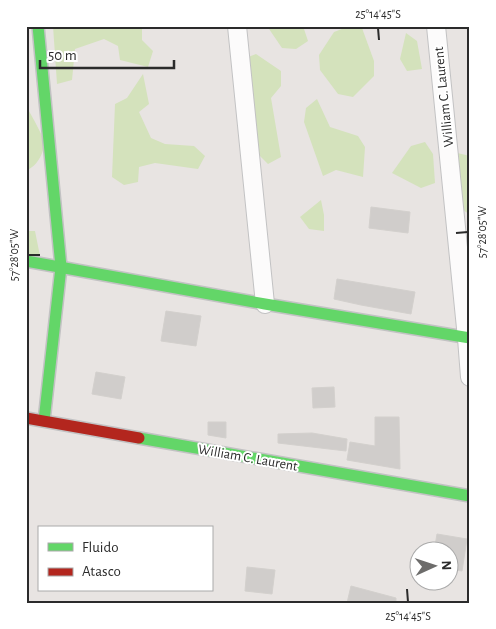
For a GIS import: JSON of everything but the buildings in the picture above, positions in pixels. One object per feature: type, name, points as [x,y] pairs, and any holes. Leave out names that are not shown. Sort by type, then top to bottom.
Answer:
[{"type":"street","points":[[38,26],[61,267],[44,421]]},
{"type":"street","points":[[237,26],[265,304]]},
{"type":"street","name":"William C. Laurent","points":[[436,26],[468,338],[470,377]]},
{"type":"street","points":[[26,261],[468,338]]},
{"type":"street","name":"William C. Laurent","points":[[26,418],[470,496]]},
{"type":"green space","points":[[53,26],[142,26],[142,40],[153,51],[148,67],[120,60],[118,46],[104,39],[75,49],[72,80],[57,84]]},
{"type":"green space","points":[[267,26],[303,26],[308,41],[296,49],[282,48]]},
{"type":"green space","points":[[347,27],[362,28],[374,61],[374,76],[353,97],[338,94],[320,70],[319,55],[334,32]]},
{"type":"green space","points":[[406,33],[417,41],[422,69],[407,71],[400,59]]},
{"type":"green space","points":[[256,54],[281,71],[281,86],[271,98],[281,157],[268,164],[257,153],[258,139],[241,115],[243,59]]},
{"type":"green space","points":[[143,74],[149,104],[139,112],[151,138],[165,144],[194,146],[205,156],[198,169],[155,163],[139,167],[138,182],[124,185],[112,177],[115,104],[127,98]]},
{"type":"green space","points":[[317,99],[330,127],[358,136],[365,147],[363,177],[336,170],[323,176],[304,122],[306,108]]},
{"type":"green space","points":[[26,106],[39,130],[44,146],[39,159],[30,169],[26,170]]},
{"type":"green space","points":[[425,142],[433,154],[435,183],[421,188],[392,173],[411,146]]},
{"type":"green space","points":[[449,151],[470,156],[470,215],[458,206]]},
{"type":"green space","points":[[321,200],[324,215],[324,231],[309,229],[300,217]]},
{"type":"green space","points":[[26,231],[35,231],[40,256],[26,266]]},
{"type":"traffic: fast","points":[[38,26],[61,267],[44,421]]},
{"type":"traffic: fast","points":[[26,261],[265,304],[470,338]]},
{"type":"traffic: fast","points":[[139,438],[470,496]]},
{"type":"traffic: jam","points":[[26,418],[139,438]]}]
